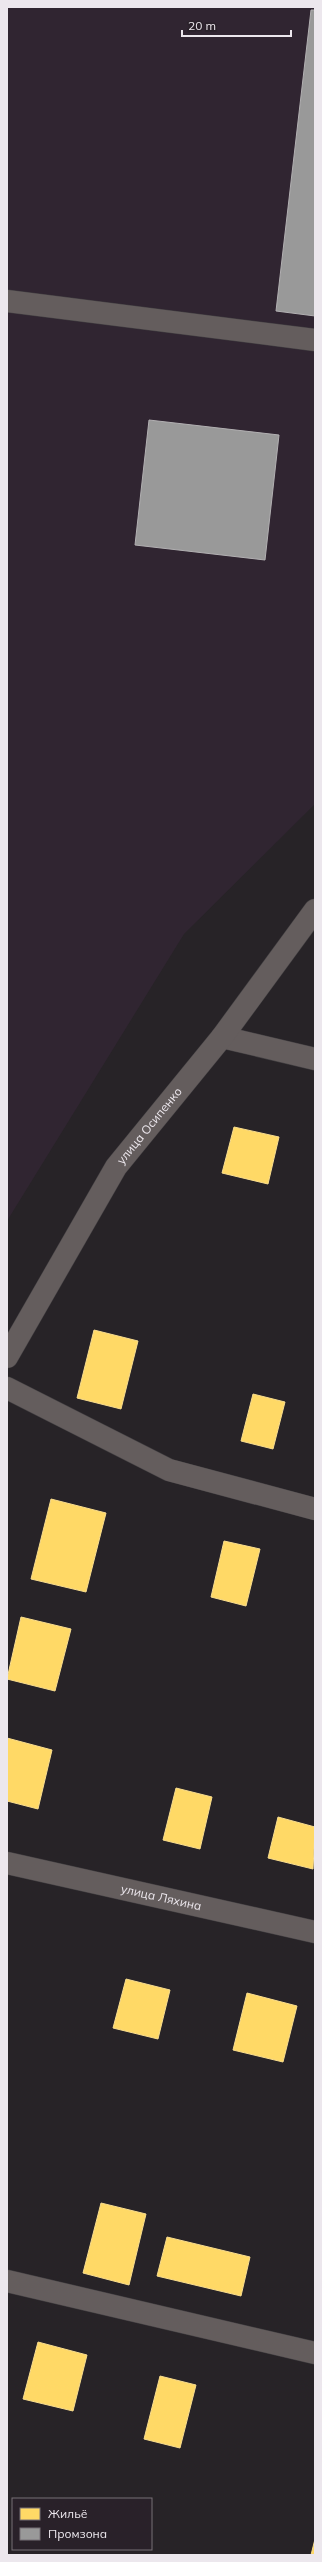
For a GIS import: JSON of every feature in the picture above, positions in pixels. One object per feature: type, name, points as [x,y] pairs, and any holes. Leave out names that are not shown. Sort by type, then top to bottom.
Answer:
[{"type":"street","points":[[7,301],[315,340]]},
{"type":"street","name":"улица Осипенко","points":[[7,1357],[116,1167],[222,1037],[315,910]]},
{"type":"street","points":[[222,1037],[315,1059]]},
{"type":"street","points":[[7,1388],[169,1470],[315,1509]]},
{"type":"street","name":"улица Ляхина","points":[[7,1863],[315,1932]]},
{"type":"street","points":[[7,2281],[315,2353]]},
{"type":"shaded area","points":[[7,7],[315,7],[315,804],[184,934],[7,1221]]},
{"type":"building: Жильё","points":[[234,1127],[279,1137],[268,1184],[222,1173]]},
{"type":"building: Жильё","points":[[94,1330],[138,1341],[121,1409],[77,1398]]},
{"type":"building: Жильё","points":[[253,1394],[285,1402],[273,1449],[241,1441]]},
{"type":"building: Жильё","points":[[51,1499],[106,1513],[86,1592],[31,1579]]},
{"type":"building: Жильё","points":[[224,1541],[260,1549],[246,1606],[211,1597]]},
{"type":"building: Жильё","points":[[21,1617],[71,1629],[55,1691],[7,1679]]},
{"type":"building: Жильё","points":[[7,1738],[52,1750],[38,1809],[7,1801]]},
{"type":"building: Жильё","points":[[176,1788],[212,1797],[200,1849],[163,1840]]},
{"type":"building: Жильё","points":[[278,1817],[315,1827],[313,1869],[268,1858]]},
{"type":"building: Жильё","points":[[126,1979],[170,1990],[158,2039],[113,2028]]},
{"type":"building: Жильё","points":[[247,1993],[297,2006],[283,2062],[233,2050]]},
{"type":"building: Жильё","points":[[101,2203],[146,2214],[129,2285],[83,2273]]},
{"type":"building: Жильё","points":[[167,2237],[250,2257],[241,2296],[157,2276]]},
{"type":"building: Жильё","points":[[38,2342],[87,2355],[73,2411],[23,2399]]},
{"type":"building: Жильё","points":[[160,2376],[196,2385],[180,2448],[144,2439]]},
{"type":"building: Жильё","points":[[315,2539],[315,2555],[311,2555]]},
{"type":"building: Промзона","points":[[311,10],[315,10],[315,316],[276,311]]},
{"type":"building: Промзона","points":[[149,420],[279,435],[265,560],[135,545]]}]
